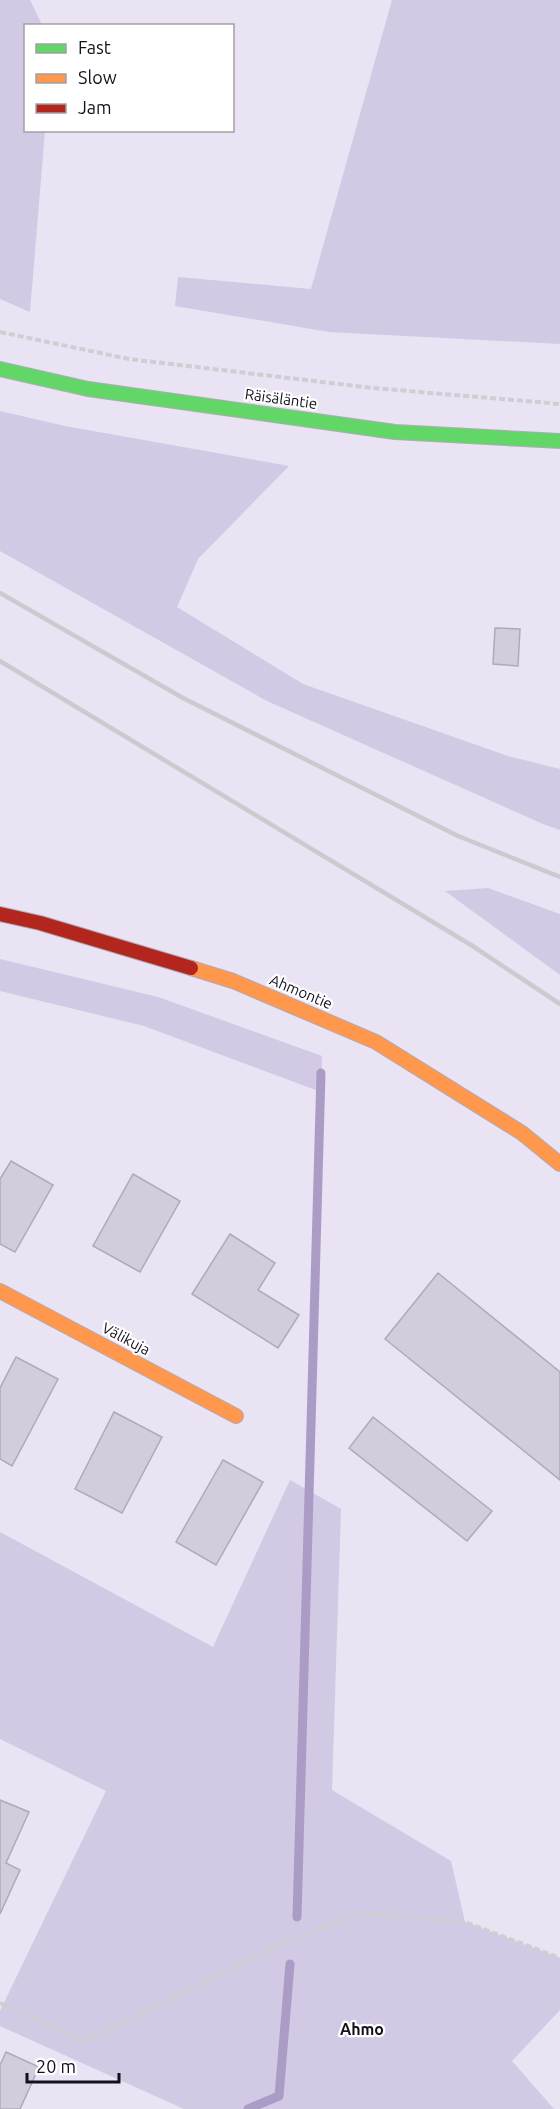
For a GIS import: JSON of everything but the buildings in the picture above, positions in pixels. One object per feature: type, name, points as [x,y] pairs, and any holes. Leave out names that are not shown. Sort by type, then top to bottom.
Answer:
[{"type":"street","name":"Räisäläntie","points":[[0,369],[88,389],[395,432],[560,441]]},
{"type":"street","name":"Ahmontie","points":[[0,914],[40,923],[233,981],[376,1042],[522,1133],[560,1164]]},
{"type":"street","name":"Välikuja","points":[[0,1292],[236,1416]]},
{"type":"path","points":[[0,332],[129,359],[373,388],[560,404]]},
{"type":"path","points":[[0,2003],[83,2041],[285,1943],[359,1913],[465,1922],[560,1958]]},
{"type":"shaded area","points":[[0,0],[30,0],[42,24],[24,24],[24,132],[45,132],[30,312],[0,299]]},
{"type":"shaded area","points":[[392,0],[560,0],[560,344],[329,332],[175,306],[178,277],[311,289]]},
{"type":"shaded area","points":[[0,411],[65,426],[289,466],[198,559],[177,607],[303,684],[508,756],[560,769],[560,830],[267,701],[0,551]]},
{"type":"shaded area","points":[[488,888],[560,914],[560,975],[445,891]]},
{"type":"shaded area","points":[[0,959],[158,997],[322,1056],[321,1092],[144,1026],[0,991]]},
{"type":"shaded area","points":[[290,1480],[341,1509],[332,1790],[451,1861],[465,1922],[560,1958],[560,2010],[512,2061],[554,2109],[184,2109],[0,2026],[0,2011],[106,1791],[0,1739],[0,1532],[213,1647]]},
{"type":"waterway","points":[[297,1917],[321,1073]]},
{"type":"waterway","points":[[248,2109],[279,2096],[290,1964]]},
{"type":"railway","points":[[0,593],[183,698],[458,836],[560,877]]},
{"type":"railway","points":[[0,661],[471,945],[560,1004]]},
{"type":"traffic: fast","points":[[0,369],[88,389],[395,432],[560,441]]},
{"type":"traffic: slow","points":[[191,968],[233,981],[376,1042],[522,1133],[560,1164]]},
{"type":"traffic: slow","points":[[0,1291],[236,1416]]},
{"type":"traffic: jam","points":[[0,914],[40,923],[191,968]]},
{"type":"district","name":"Ahmo","points":[[362,2029]]}]
